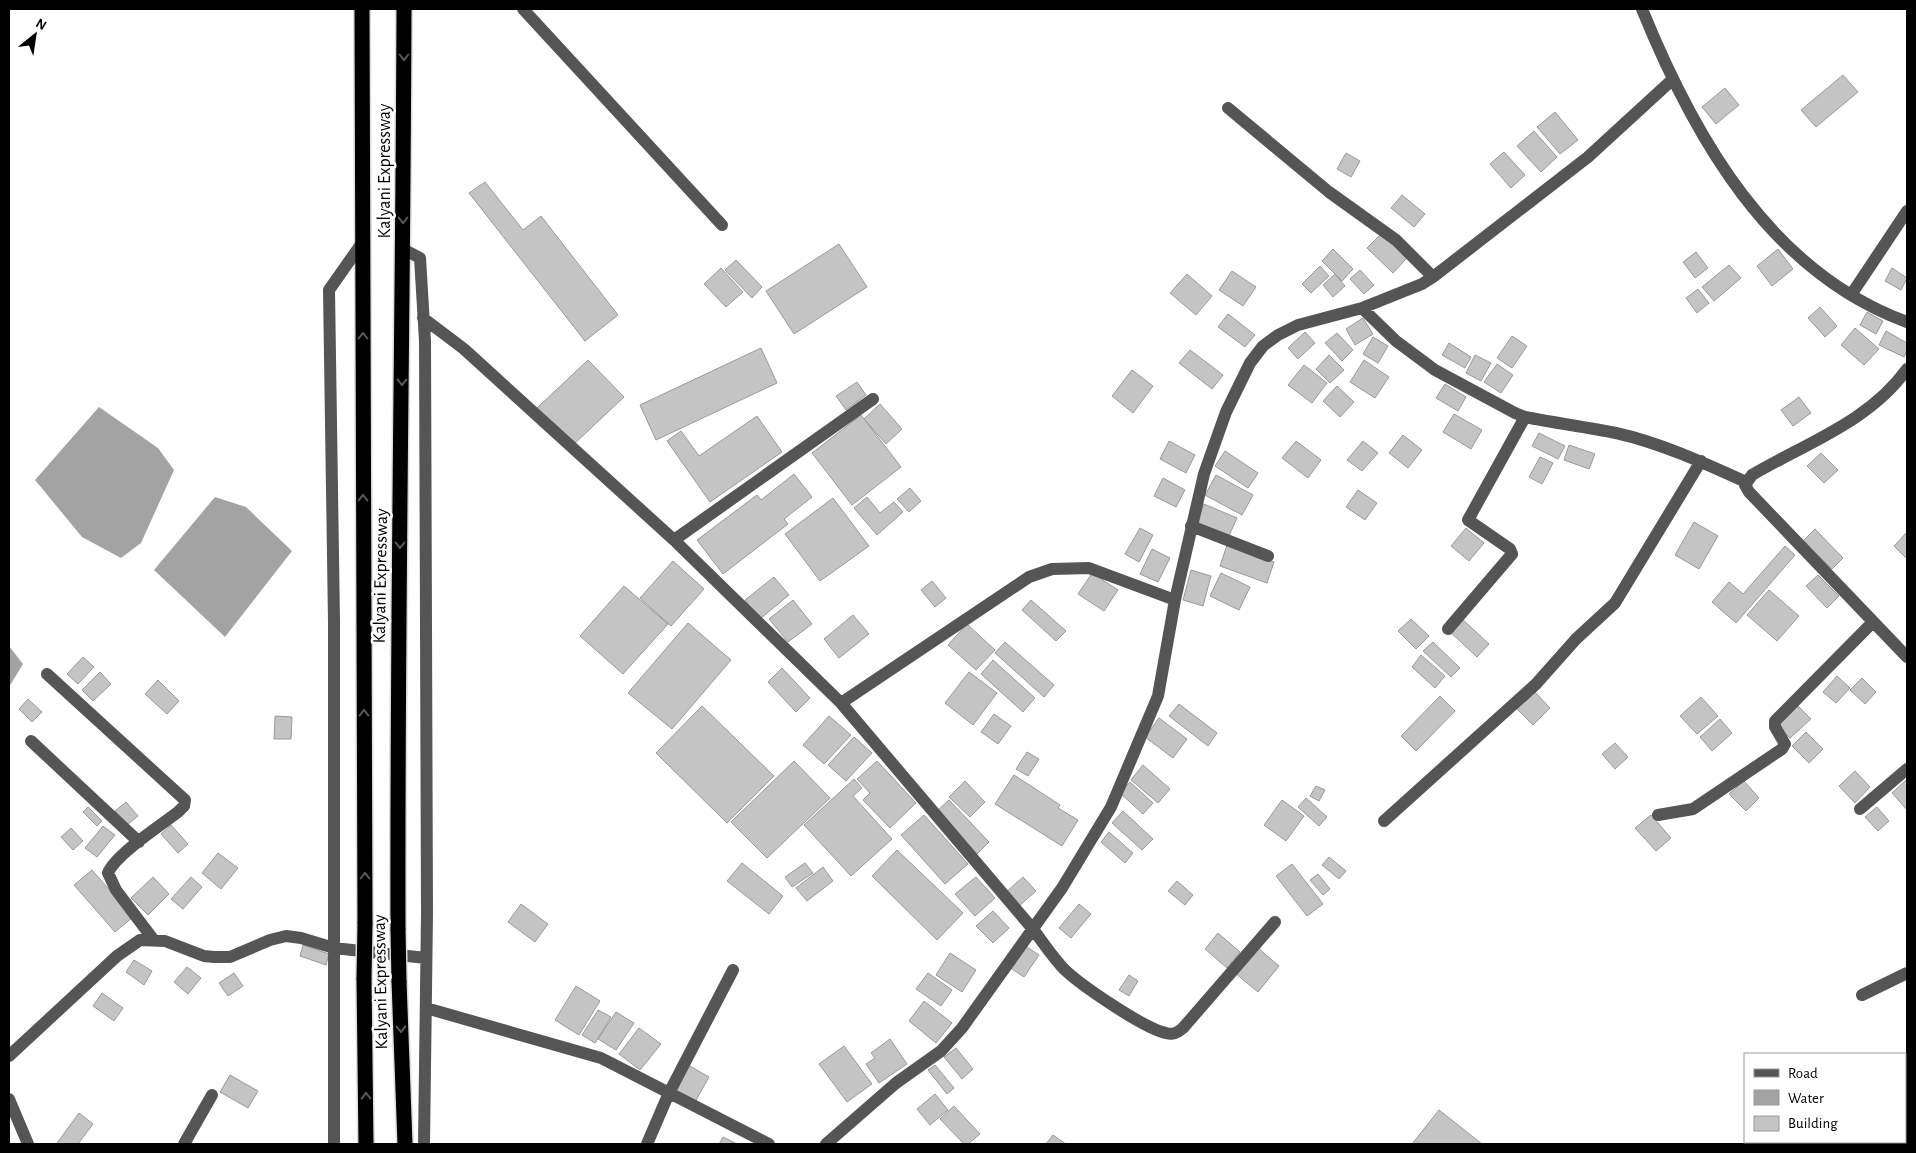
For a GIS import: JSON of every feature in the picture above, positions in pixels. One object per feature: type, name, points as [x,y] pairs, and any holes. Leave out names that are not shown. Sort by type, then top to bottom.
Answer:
[{"type":"highway","name":"Kalyani Expressway","points":[[362,9],[366,1144]]},
{"type":"highway","name":"Kalyani Expressway","points":[[404,9],[398,930],[405,1144]]},
{"type":"street","points":[[523,9],[722,225]]},
{"type":"street","points":[[1642,9],[1672,80],[1717,158],[1745,200],[1790,247],[1817,271],[1850,295],[1907,322]]},
{"type":"street","points":[[826,1144],[896,1083],[941,1050],[954,1038],[1062,888],[1103,822],[1138,746],[1158,696],[1175,600],[1204,474],[1219,430],[1250,363],[1263,346],[1278,335],[1298,325],[1362,308],[1422,284],[1433,277],[1588,158],[1672,80]]},
{"type":"street","points":[[1228,108],[1329,192],[1396,240],[1433,277]]},
{"type":"street","points":[[1850,295],[1907,211]]},
{"type":"street","points":[[334,1144],[334,622],[329,290],[362,244]]},
{"type":"street","points":[[403,249],[420,258],[424,318],[426,958],[424,1144]]},
{"type":"street","points":[[1362,308],[1396,341],[1435,370],[1524,417],[1617,434],[1701,461],[1746,482],[1749,492],[1907,656]]},
{"type":"street","points":[[424,318],[464,349],[674,540],[842,703],[1032,928],[1055,959],[1081,983],[1151,1028],[1167,1034],[1176,1034],[1274,922]]},
{"type":"street","points":[[1746,482],[1752,475],[1869,409],[1888,393],[1907,369]]},
{"type":"street","points":[[674,540],[873,399]]},
{"type":"street","points":[[1448,629],[1512,554],[1510,549],[1468,520],[1524,417]]},
{"type":"street","points":[[1384,821],[1536,684],[1576,639],[1615,603],[1701,461]]},
{"type":"street","points":[[1191,526],[1268,556]]},
{"type":"street","points":[[842,703],[1029,577],[1052,569],[1089,568],[1175,600]]},
{"type":"street","points":[[1658,815],[1686,811],[1698,807],[1782,750],[1785,744],[1775,727],[1775,721],[1873,622]]},
{"type":"street","points":[[47,674],[185,800],[184,806],[178,812],[112,866],[109,877],[153,939]]},
{"type":"street","points":[[31,741],[139,842]]},
{"type":"street","points":[[1860,808],[1907,769]]},
{"type":"street","points":[[9,1056],[117,956],[137,941],[153,939],[214,957],[230,956],[270,940],[286,936],[301,938],[334,948],[426,958]]},
{"type":"street","points":[[647,1144],[669,1093],[734,970]]},
{"type":"street","points":[[1862,995],[1907,973]]},
{"type":"street","points":[[426,1008],[600,1058],[769,1144]]},
{"type":"street","points":[[184,1144],[212,1095]]},
{"type":"street","points":[[9,1099],[28,1144]]},
{"type":"water","points":[[99,407],[158,448],[174,470],[141,543],[121,558],[82,537],[35,480]]},
{"type":"water","points":[[215,497],[246,507],[292,551],[225,637],[154,570]]},
{"type":"water","points":[[9,646],[23,664],[9,687]]},
{"type":"building","points":[[1843,75],[1858,92],[1816,127],[1801,110]]},
{"type":"building","points":[[1725,88],[1739,105],[1716,124],[1702,107]]},
{"type":"building","points":[[1555,112],[1578,140],[1560,154],[1537,127]]},
{"type":"building","points":[[1534,131],[1557,157],[1541,172],[1517,146]]},
{"type":"building","points":[[1504,152],[1525,175],[1511,188],[1490,164]]},
{"type":"building","points":[[1346,153],[1360,161],[1351,177],[1337,169]]},
{"type":"building","points":[[485,182],[523,230],[541,216],[618,315],[585,341],[469,193]]},
{"type":"building","points":[[1402,195],[1425,214],[1414,227],[1391,208]]},
{"type":"building","points":[[1382,233],[1407,258],[1393,273],[1367,248]]},
{"type":"building","points":[[839,244],[867,287],[794,334],[766,291]]},
{"type":"building","points":[[1333,249],[1353,269],[1342,281],[1322,261]]},
{"type":"building","points":[[1778,249],[1793,269],[1772,286],[1757,266]]},
{"type":"building","points":[[1696,252],[1708,268],[1695,278],[1683,262]]},
{"type":"building","points":[[736,260],[762,287],[752,298],[725,270]]},
{"type":"building","points":[[1729,265],[1741,278],[1714,301],[1702,287]]},
{"type":"building","points":[[1320,266],[1329,276],[1311,293],[1302,284]]},
{"type":"building","points":[[721,268],[743,292],[726,307],[704,284]]},
{"type":"building","points":[[1892,268],[1907,278],[1901,290],[1885,281]]},
{"type":"building","points":[[1360,270],[1374,285],[1364,294],[1350,279]]},
{"type":"building","points":[[1232,271],[1256,287],[1243,306],[1219,290]]},
{"type":"building","points":[[1187,274],[1212,296],[1196,315],[1170,293]]},
{"type":"building","points":[[1335,274],[1345,286],[1333,297],[1323,285]]},
{"type":"building","points":[[1698,289],[1709,303],[1697,313],[1686,298]]},
{"type":"building","points":[[1820,307],[1837,326],[1825,337],[1808,318]]},
{"type":"building","points":[[1867,312],[1883,321],[1876,334],[1860,325]]},
{"type":"building","points":[[1228,314],[1255,335],[1245,347],[1218,327]]},
{"type":"building","points":[[1363,318],[1373,334],[1355,345],[1346,329]]},
{"type":"building","points":[[1855,328],[1879,349],[1864,365],[1841,345]]},
{"type":"building","points":[[1886,331],[1907,343],[1904,357],[1879,345]]},
{"type":"building","points":[[1305,332],[1315,343],[1298,359],[1288,348]]},
{"type":"building","points":[[1337,333],[1353,350],[1342,361],[1325,343]]},
{"type":"building","points":[[1512,336],[1527,346],[1512,368],[1497,358]]},
{"type":"building","points":[[1373,337],[1388,346],[1378,363],[1363,354]]},
{"type":"building","points":[[1449,343],[1471,357],[1465,368],[1442,355]]},
{"type":"building","points":[[761,348],[777,383],[656,440],[640,405]]},
{"type":"building","points":[[1190,350],[1223,375],[1212,389],[1179,363]]},
{"type":"building","points":[[1329,355],[1344,370],[1330,383],[1316,369]]},
{"type":"building","points":[[1475,355],[1491,363],[1481,381],[1466,373]]},
{"type":"building","points":[[588,360],[624,397],[573,445],[537,408]]},
{"type":"building","points":[[1364,360],[1389,377],[1375,398],[1350,382]]},
{"type":"building","points":[[1497,364],[1513,375],[1501,393],[1484,382]]},
{"type":"building","points":[[1304,365],[1327,383],[1312,403],[1288,385]]},
{"type":"building","points":[[1132,370],[1153,386],[1133,413],[1112,396]]},
{"type":"building","points":[[857,382],[866,395],[846,410],[836,396]]},
{"type":"building","points":[[1445,384],[1466,397],[1458,411],[1436,398]]},
{"type":"building","points":[[1337,386],[1354,402],[1340,417],[1323,401]]},
{"type":"building","points":[[1799,397],[1811,413],[1793,426],[1781,410]]},
{"type":"building","points":[[880,404],[902,429],[886,444],[864,419]]},
{"type":"building","points":[[1454,414],[1482,430],[1471,449],[1443,432]]},
{"type":"building","points":[[861,415],[901,467],[852,505],[812,453]]},
{"type":"building","points":[[757,416],[782,452],[710,502],[667,441],[681,431],[699,456]]},
{"type":"building","points":[[1539,433],[1565,446],[1558,459],[1532,446]]},
{"type":"building","points":[[1403,435],[1422,450],[1408,468],[1389,453]]},
{"type":"building","points":[[1169,441],[1195,455],[1186,473],[1160,459]]},
{"type":"building","points":[[1296,441],[1321,460],[1308,478],[1282,458]]},
{"type":"building","points":[[1363,441],[1378,453],[1362,471],[1347,460]]},
{"type":"building","points":[[1569,445],[1595,454],[1589,469],[1564,460]]},
{"type":"building","points":[[1225,451],[1258,473],[1248,488],[1215,466]]},
{"type":"building","points":[[1821,453],[1838,470],[1824,483],[1807,466]]},
{"type":"building","points":[[1540,457],[1553,463],[1542,484],[1529,477]]},
{"type":"building","points":[[794,474],[812,497],[784,519],[788,524],[723,574],[697,540],[757,495],[761,500]]},
{"type":"building","points":[[1216,475],[1253,495],[1242,515],[1205,495]]},
{"type":"building","points":[[1163,478],[1185,490],[1176,507],[1154,496]]},
{"type":"building","points":[[910,488],[921,501],[909,512],[897,499]]},
{"type":"building","points":[[1358,490],[1377,503],[1365,520],[1346,507]]},
{"type":"building","points":[[867,497],[880,513],[894,502],[903,512],[877,535],[854,508]]},
{"type":"building","points":[[833,498],[869,546],[820,581],[785,534]]},
{"type":"building","points":[[1204,504],[1237,518],[1228,538],[1196,524]]},
{"type":"building","points":[[1694,522],[1718,536],[1699,569],[1675,555]]},
{"type":"building","points":[[1140,528],[1153,535],[1139,562],[1125,554]]},
{"type":"building","points":[[1466,528],[1484,543],[1469,561],[1451,546]]},
{"type":"building","points":[[1815,529],[1843,558],[1832,569],[1803,541]]},
{"type":"building","points":[[1907,532],[1907,559],[1894,546]]},
{"type":"building","points":[[1227,545],[1274,562],[1267,583],[1220,566]]},
{"type":"building","points":[[1785,546],[1795,555],[1736,623],[1712,602],[1729,582],[1743,594]]},
{"type":"building","points":[[1152,549],[1170,558],[1158,582],[1140,574]]},
{"type":"building","points":[[673,561],[704,589],[671,626],[640,598]]},
{"type":"building","points":[[1191,570],[1211,576],[1203,606],[1183,600]]},
{"type":"building","points":[[1092,573],[1118,590],[1104,611],[1078,594]]},
{"type":"building","points":[[1221,573],[1250,587],[1239,610],[1210,596]]},
{"type":"building","points":[[1818,575],[1839,596],[1827,608],[1806,586]]},
{"type":"building","points":[[774,577],[789,595],[760,619],[745,600]]},
{"type":"building","points":[[932,581],[946,598],[935,607],[921,590]]},
{"type":"building","points":[[624,586],[668,624],[623,674],[580,636]]},
{"type":"building","points":[[1769,590],[1799,616],[1777,641],[1747,615]]},
{"type":"building","points":[[793,600],[812,624],[788,642],[769,619]]},
{"type":"building","points":[[1031,600],[1066,631],[1056,641],[1022,610]]},
{"type":"building","points":[[853,615],[869,634],[839,658],[824,639]]},
{"type":"building","points":[[1460,617],[1489,644],[1477,657],[1448,630]]},
{"type":"building","points":[[1411,619],[1429,636],[1416,649],[1398,631]]},
{"type":"building","points":[[688,623],[731,660],[672,729],[628,693]]},
{"type":"building","points":[[967,624],[995,650],[976,670],[948,645]]},
{"type":"building","points":[[1005,642],[1054,685],[1044,697],[995,653]]},
{"type":"building","points":[[1433,642],[1460,668],[1451,677],[1423,651]]},
{"type":"building","points":[[1421,655],[1445,676],[1435,688],[1412,667]]},
{"type":"building","points":[[83,657],[94,667],[78,684],[67,674]]},
{"type":"building","points":[[993,660],[1035,698],[1023,712],[981,674]]},
{"type":"building","points":[[782,668],[810,698],[796,712],[768,682]]},
{"type":"building","points":[[100,672],[111,684],[93,701],[82,690]]},
{"type":"building","points":[[969,672],[997,693],[973,725],[945,703]]},
{"type":"building","points":[[1837,676],[1850,688],[1836,703],[1823,692]]},
{"type":"building","points":[[1862,678],[1876,692],[1865,704],[1850,690]]},
{"type":"building","points":[[158,680],[179,701],[167,714],[145,694]]},
{"type":"building","points":[[1535,692],[1550,708],[1533,725],[1517,709]]},
{"type":"building","points":[[1440,696],[1455,711],[1416,751],[1401,736]]},
{"type":"building","points":[[1701,697],[1718,716],[1697,734],[1680,716]]},
{"type":"building","points":[[28,699],[42,712],[32,722],[19,709]]},
{"type":"building","points":[[1179,704],[1217,733],[1208,746],[1169,716]]},
{"type":"building","points":[[702,706],[774,776],[727,823],[656,753]]},
{"type":"building","points":[[1798,706],[1811,719],[1790,738],[1778,726]]},
{"type":"building","points":[[994,714],[1011,726],[998,744],[981,732]]},
{"type":"building","points":[[275,716],[292,717],[291,739],[274,739]]},
{"type":"building","points":[[829,716],[851,735],[824,764],[803,745]]},
{"type":"building","points":[[1159,718],[1187,739],[1173,758],[1145,737]]},
{"type":"building","points":[[1720,719],[1732,733],[1712,751],[1700,737]]},
{"type":"building","points":[[1806,732],[1823,749],[1809,763],[1792,746]]},
{"type":"building","points":[[854,737],[872,753],[846,781],[828,765]]},
{"type":"building","points":[[1615,743],[1628,757],[1615,769],[1602,754]]},
{"type":"building","points":[[1027,752],[1039,759],[1028,776],[1016,769]]},
{"type":"building","points":[[794,761],[830,798],[767,858],[731,822]]},
{"type":"building","points":[[877,761],[916,803],[890,828],[863,800],[870,793],[857,779]]},
{"type":"building","points":[[1143,765],[1170,789],[1158,803],[1131,780]]},
{"type":"building","points":[[1855,771],[1870,787],[1855,803],[1839,786]]},
{"type":"building","points":[[1014,775],[1060,805],[1058,808],[1078,820],[1062,846],[995,804]]},
{"type":"building","points":[[854,779],[862,788],[853,796],[892,839],[851,876],[804,825]]},
{"type":"building","points":[[1907,779],[1907,810],[1892,793]]},
{"type":"building","points":[[965,781],[985,802],[970,817],[949,797]]},
{"type":"building","points":[[1744,781],[1759,798],[1746,811],[1729,794]]},
{"type":"building","points":[[1130,782],[1153,803],[1143,814],[1120,793]]},
{"type":"building","points":[[1316,786],[1325,790],[1319,801],[1310,796]]},
{"type":"building","points":[[1306,798],[1327,817],[1319,826],[1298,807]]},
{"type":"building","points":[[949,800],[989,842],[977,854],[937,811]]},
{"type":"building","points":[[1282,800],[1304,816],[1286,841],[1264,825]]},
{"type":"building","points":[[126,802],[138,816],[127,825],[115,811]]},
{"type":"building","points":[[88,807],[102,821],[97,826],[83,812]]},
{"type":"building","points":[[1877,807],[1889,821],[1878,831],[1865,817]]},
{"type":"building","points":[[1123,811],[1153,839],[1142,850],[1112,823]]},
{"type":"building","points":[[924,815],[968,864],[945,884],[901,835]]},
{"type":"building","points":[[1651,815],[1671,838],[1656,851],[1635,828]]},
{"type":"building","points":[[171,825],[188,844],[178,853],[161,834]]},
{"type":"building","points":[[103,826],[115,835],[97,857],[85,848]]},
{"type":"building","points":[[71,828],[83,841],[73,850],[61,837]]},
{"type":"building","points":[[1109,832],[1133,853],[1125,863],[1101,842]]},
{"type":"building","points":[[897,850],[963,913],[937,940],[872,876]]},
{"type":"building","points":[[218,853],[238,868],[221,889],[202,873]]},
{"type":"building","points":[[1329,857],[1346,871],[1339,879],[1322,865]]},
{"type":"building","points":[[742,863],[783,896],[769,914],[727,881]]},
{"type":"building","points":[[805,863],[813,873],[792,887],[785,877]]},
{"type":"building","points":[[1292,864],[1323,904],[1307,916],[1276,876]]},
{"type":"building","points":[[823,867],[833,881],[807,901],[796,888]]},
{"type":"building","points":[[92,870],[133,917],[115,932],[74,885]]},
{"type":"building","points":[[1318,874],[1330,889],[1323,895],[1310,880]]},
{"type":"building","points":[[153,877],[169,894],[148,915],[131,898]]},
{"type":"building","points":[[191,877],[202,887],[183,909],[171,899]]},
{"type":"building","points":[[976,877],[995,898],[975,916],[955,894]]},
{"type":"building","points":[[1023,877],[1036,891],[1018,907],[1005,893]]},
{"type":"building","points":[[1177,881],[1193,895],[1185,905],[1168,891]]},
{"type":"building","points":[[521,904],[548,924],[535,942],[508,922]]},
{"type":"building","points":[[1079,904],[1091,914],[1071,938],[1059,928]]},
{"type":"building","points":[[993,911],[1009,928],[993,943],[976,926]]},
{"type":"building","points":[[1218,933],[1240,952],[1227,968],[1205,949]]},
{"type":"building","points":[[303,945],[329,954],[326,965],[300,956]]},
{"type":"building","points":[[1024,945],[1039,955],[1024,977],[1009,967]]},
{"type":"building","points":[[1257,947],[1279,966],[1258,992],[1235,973]]},
{"type":"building","points":[[950,953],[976,970],[962,992],[936,975]]},
{"type":"building","points":[[134,960],[152,971],[144,985],[126,972]]},
{"type":"building","points":[[187,967],[201,978],[188,994],[174,982]]},
{"type":"building","points":[[234,973],[243,986],[228,996],[219,983]]},
{"type":"building","points":[[928,973],[952,990],[941,1006],[916,989]]},
{"type":"building","points":[[1129,975],[1138,981],[1129,996],[1119,990]]},
{"type":"building","points":[[576,986],[600,1001],[579,1035],[555,1020]]},
{"type":"building","points":[[102,993],[123,1008],[114,1021],[93,1006]]},
{"type":"building","points":[[924,1001],[952,1023],[936,1043],[909,1021]]},
{"type":"building","points":[[598,1010],[611,1017],[595,1043],[582,1035]]},
{"type":"building","points":[[616,1012],[634,1023],[616,1050],[598,1039]]},
{"type":"building","points":[[639,1028],[661,1044],[640,1070],[619,1054]]},
{"type":"building","points":[[890,1039],[907,1064],[879,1083],[866,1064],[875,1058],[871,1053]]},
{"type":"building","points":[[844,1046],[872,1084],[847,1102],[819,1064]]},
{"type":"building","points":[[956,1048],[973,1069],[962,1079],[944,1057]]},
{"type":"building","points":[[688,1065],[709,1077],[695,1102],[674,1090]]},
{"type":"building","points":[[935,1065],[954,1088],[947,1094],[928,1070]]},
{"type":"building","points":[[230,1075],[258,1091],[248,1108],[220,1092]]},
{"type":"building","points":[[935,1094],[948,1110],[930,1125],[917,1109]]},
{"type":"building","points":[[954,1106],[980,1134],[968,1144],[964,1144],[940,1119]]},
{"type":"building","points":[[1439,1110],[1482,1144],[1412,1144]]},
{"type":"building","points":[[79,1113],[93,1124],[78,1144],[58,1144],[57,1143]]},
{"type":"building","points":[[1053,1135],[1066,1144],[1046,1144]]},
{"type":"building","points":[[723,1137],[737,1144],[719,1144]]}]
